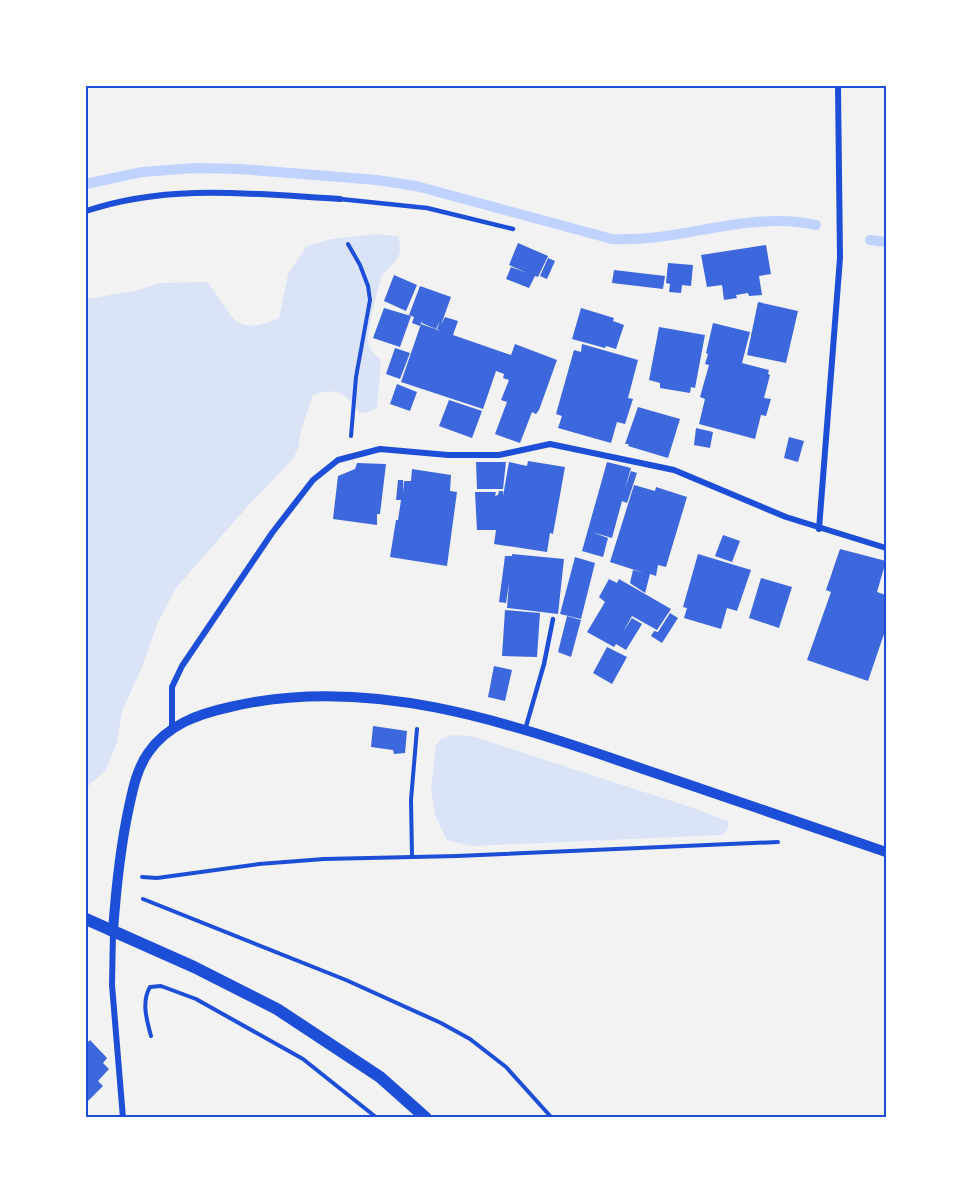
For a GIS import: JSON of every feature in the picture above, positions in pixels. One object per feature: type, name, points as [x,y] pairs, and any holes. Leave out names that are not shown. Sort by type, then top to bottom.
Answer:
[{"type":"main road","points":[[86,919],[194,967],[277,1009],[380,1077],[426,1118]]},
{"type":"street","points":[[819,529],[840,258],[838,86]]},
{"type":"street","points":[[86,211],[112,202],[157,194],[227,192],[340,199]]},
{"type":"street","points":[[172,727],[172,687],[182,666],[272,533],[313,480],[338,460],[380,449],[448,456],[500,455],[550,444],[674,470],[786,517],[886,548]]},
{"type":"street","points":[[123,1118],[112,985],[113,931],[121,843],[135,780],[148,752],[172,727],[207,712],[250,702],[344,695],[419,704],[459,712],[525,730],[886,852]]},
{"type":"lane","points":[[340,199],[428,208],[513,229]]},
{"type":"lane","points":[[525,730],[544,664],[553,619]]},
{"type":"path","points":[[348,244],[360,265],[368,286],[370,300],[356,377],[348,458]]},
{"type":"path","points":[[412,856],[411,800],[419,704]]},
{"type":"path","points":[[117,875],[157,878],[281,862],[324,859],[783,842]]},
{"type":"path","points":[[143,899],[346,980],[441,1023],[470,1039],[506,1067],[552,1118]]},
{"type":"path","points":[[151,1036],[145,995],[150,987],[161,986],[196,999],[303,1059],[377,1118]]},
{"type":"shaded area","points":[[376,234],[398,236],[400,244],[397,259],[380,280],[368,336],[368,344],[381,360],[377,408],[360,413],[345,396],[336,392],[313,395],[293,459],[246,508],[176,588],[158,622],[142,667],[122,711],[117,742],[106,770],[86,788],[86,299],[135,291],[160,283],[207,282],[235,320],[251,326],[263,324],[279,318],[288,274],[307,246],[331,239]]},
{"type":"shaded area","points":[[452,735],[472,736],[693,808],[728,821],[727,831],[722,835],[472,846],[447,840],[435,815],[431,789],[436,745],[441,739]]},
{"type":"building","points":[[518,243],[548,256],[538,277],[535,276],[529,288],[506,279],[511,267],[527,273],[509,265]]},
{"type":"building","points":[[766,245],[771,274],[759,276],[762,295],[749,296],[748,293],[724,300],[722,285],[707,287],[701,255]]},
{"type":"building","points":[[548,258],[555,261],[547,279],[540,276]]},
{"type":"building","points":[[668,263],[693,265],[691,286],[682,285],[681,293],[669,292],[670,284],[666,283]]},
{"type":"building","points":[[614,270],[665,276],[663,289],[612,283]]},
{"type":"building","points":[[394,275],[417,285],[406,311],[384,301]]},
{"type":"building","points":[[420,286],[451,297],[441,325],[445,317],[458,321],[453,335],[511,355],[515,344],[557,360],[539,410],[536,414],[532,412],[520,443],[495,434],[507,402],[501,400],[509,380],[503,378],[504,374],[496,371],[483,409],[401,382],[421,324],[441,331],[437,329],[440,321],[436,329],[422,321],[420,326],[412,323],[414,317],[409,315]]},
{"type":"building","points":[[758,302],[798,311],[786,363],[747,355]]},
{"type":"building","points":[[384,308],[411,316],[400,347],[373,338]]},
{"type":"building","points":[[581,308],[614,318],[613,321],[624,325],[616,349],[572,339]]},
{"type":"building","points":[[713,323],[750,332],[742,363],[769,370],[770,375],[764,398],[771,399],[766,416],[761,415],[755,439],[699,424],[705,399],[700,397],[709,365],[705,364],[708,354],[706,353]]},
{"type":"building","points":[[659,327],[705,335],[695,388],[691,387],[690,393],[660,388],[660,383],[649,380]]},
{"type":"building","points":[[582,344],[638,360],[628,398],[633,399],[625,424],[617,422],[611,443],[558,428],[562,416],[556,414],[574,350],[581,352]]},
{"type":"building","points":[[395,348],[410,353],[400,379],[386,374]]},
{"type":"building","points":[[397,384],[417,392],[410,411],[390,404]]},
{"type":"building","points":[[449,400],[482,411],[472,438],[439,426]]},
{"type":"building","points":[[638,407],[680,419],[668,458],[625,444]]},
{"type":"building","points":[[696,428],[713,432],[710,448],[694,445]]},
{"type":"building","points":[[789,437],[804,441],[798,462],[784,458]]},
{"type":"building","points":[[528,461],[565,467],[553,534],[550,533],[547,552],[494,544],[496,530],[477,530],[475,492],[496,492],[495,496],[499,491],[503,491],[503,496],[509,462],[527,466]]},
{"type":"building","points":[[476,462],[506,462],[503,489],[477,489]]},
{"type":"building","points":[[607,462],[631,468],[625,488],[631,471],[637,473],[627,503],[622,501],[612,538],[592,532],[608,538],[603,557],[582,551]]},
{"type":"building","points":[[357,463],[386,464],[377,525],[333,519],[338,476],[355,469]]},
{"type":"building","points":[[412,469],[451,475],[450,491],[457,492],[447,566],[390,557],[401,500],[396,500],[398,480],[403,480],[403,493],[404,481],[411,481]]},
{"type":"building","points":[[634,485],[655,491],[656,487],[687,497],[666,567],[658,565],[656,576],[650,574],[645,593],[630,583],[633,570],[644,573],[610,562]]},
{"type":"building","points":[[723,535],[740,541],[732,562],[715,556]]},
{"type":"building","points":[[840,549],[886,561],[877,592],[886,595],[886,628],[868,681],[807,660],[831,592],[826,590]]},
{"type":"building","points":[[512,554],[564,559],[558,614],[507,608],[509,583],[506,603],[499,602],[505,556],[512,556]]},
{"type":"building","points":[[698,554],[751,570],[737,611],[727,608],[721,629],[684,618],[687,608],[683,607]]},
{"type":"building","points":[[575,557],[595,563],[581,619],[560,614]]},
{"type":"building","points":[[761,578],[792,587],[779,628],[749,618]]},
{"type":"building","points":[[609,579],[617,583],[619,579],[671,609],[657,630],[632,616],[623,632],[632,618],[642,624],[626,650],[616,644],[614,647],[587,632],[605,602],[599,597]]},
{"type":"building","points":[[505,610],[540,613],[537,657],[502,656]]},
{"type":"building","points":[[670,613],[678,618],[662,643],[651,636],[654,631],[658,632]]},
{"type":"building","points":[[567,616],[581,620],[571,657],[558,652]]},
{"type":"building","points":[[607,647],[627,657],[612,684],[593,673]]},
{"type":"building","points":[[494,666],[512,670],[505,701],[488,697]]},
{"type":"building","points":[[373,726],[407,731],[405,753],[394,754],[393,750],[371,747]]},
{"type":"building","points":[[90,1040],[107,1058],[103,1063],[109,1069],[98,1081],[103,1086],[86,1103],[86,1044]]},
{"type":"waterway","points":[[86,184],[142,172],[195,168],[240,169],[377,180],[416,186],[612,239],[638,239],[765,221],[790,221],[816,225]]},
{"type":"waterway","points":[[870,240],[886,242]]}]
